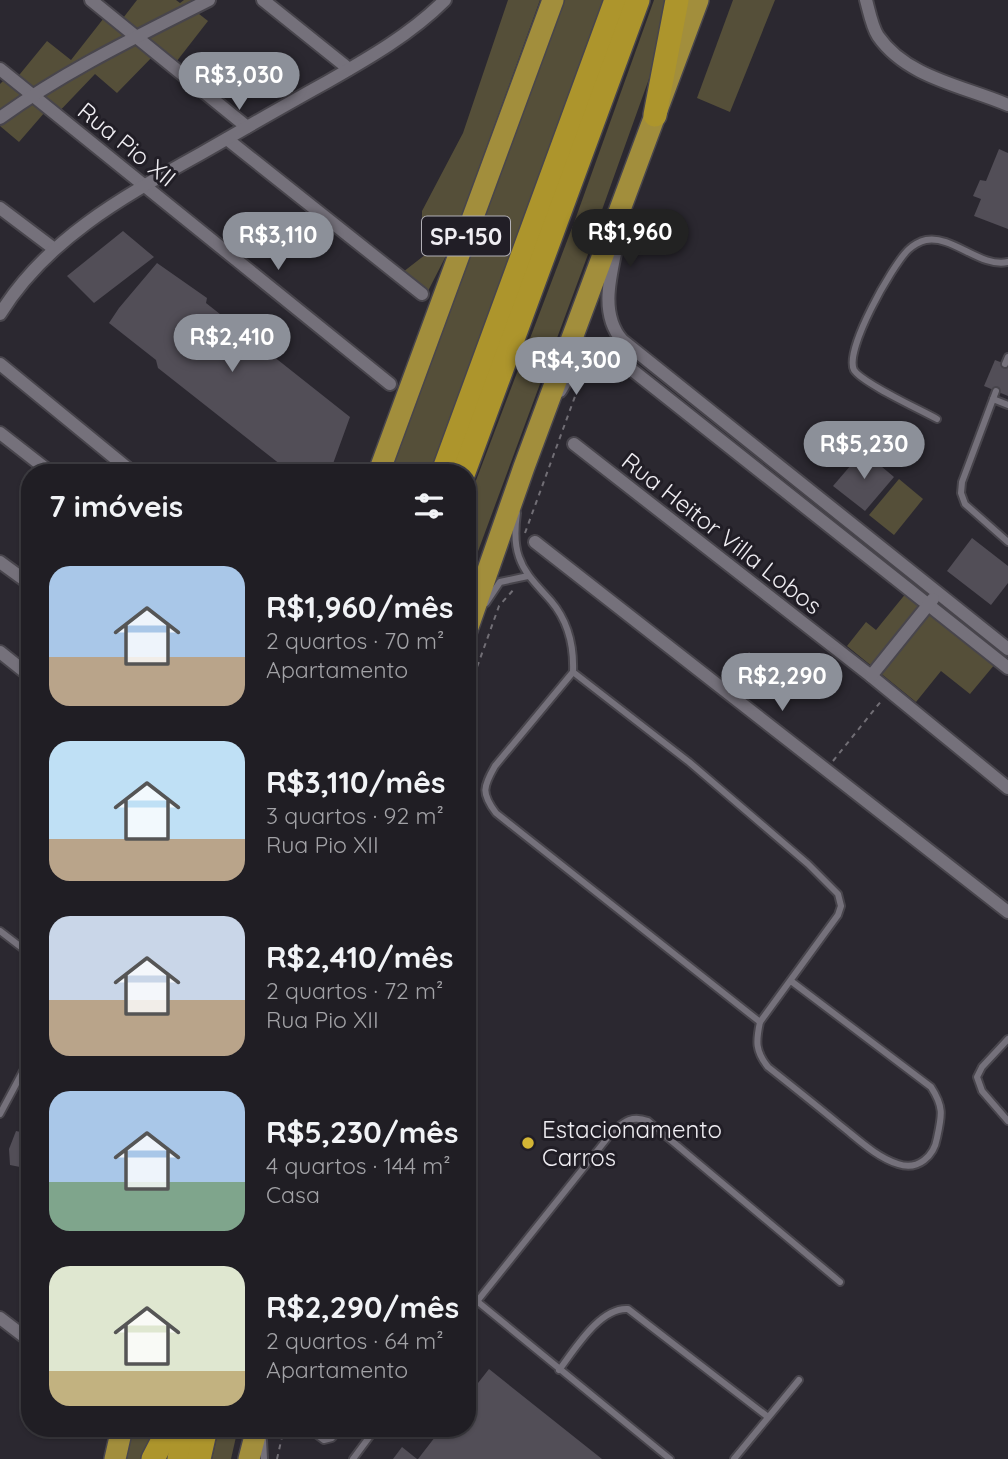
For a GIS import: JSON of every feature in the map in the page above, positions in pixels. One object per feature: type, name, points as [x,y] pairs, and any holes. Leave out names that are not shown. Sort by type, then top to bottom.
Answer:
[{"type":"highway","name":"SP-150","points":[[382,464],[553,0]]},
{"type":"highway","name":"SP-150","points":[[446,464],[616,0]]},
{"type":"highway","name":"SP-150","points":[[467,464],[638,0]]},
{"type":"highway","points":[[655,115],[677,0]]},
{"type":"highway","points":[[476,606],[524,467],[698,0]]},
{"type":"highway","points":[[153,1459],[164,1437]]},
{"type":"highway","points":[[179,1459],[183,1437]]},
{"type":"highway","points":[[200,1459],[204,1437]]},
{"type":"highway","points":[[249,1459],[255,1437]]},
{"type":"street","points":[[91,0],[247,127]]},
{"type":"street","points":[[0,118],[32,95],[136,36],[209,0]]},
{"type":"street","points":[[263,0],[349,69]]},
{"type":"street","points":[[866,0],[877,34],[909,64],[928,75],[1007,102]]},
{"type":"street","points":[[0,314],[9,299],[53,248],[78,229],[144,185],[394,43],[440,1]]},
{"type":"street","name":"Rua Pio XII","points":[[0,69],[390,384]]},
{"type":"street","points":[[227,139],[422,293]]},
{"type":"street","points":[[625,198],[608,297],[610,319],[618,336],[1008,649]]},
{"type":"street","points":[[0,208],[53,248]]},
{"type":"street","points":[[540,425],[584,354],[592,348],[607,350],[1008,668]]},
{"type":"street","points":[[0,364],[122,464]]},
{"type":"street","points":[[0,433],[40,464]]},
{"type":"street","name":"Rua Heitor Villa Lobos","points":[[574,444],[871,676],[1008,788]]},
{"type":"street","points":[[529,541],[1008,912]]},
{"type":"street","points":[[0,562],[21,577]]},
{"type":"street","points":[[871,676],[938,593]]},
{"type":"street","points":[[0,652],[21,669]]},
{"type":"street","points":[[0,1318],[21,1334]]},
{"type":"lane","points":[[937,419],[855,372],[851,360],[854,346],[887,281],[908,250],[918,243],[928,239],[939,241],[994,263],[1008,262]]},
{"type":"lane","points":[[996,391],[961,482],[961,493],[965,505],[1008,542]]},
{"type":"lane","points":[[993,399],[1008,405]]},
{"type":"lane","points":[[524,467],[516,527],[518,557],[528,576],[554,604],[565,625],[573,648],[573,672],[495,766],[485,784],[486,799],[496,813],[760,1021]]},
{"type":"lane","points":[[476,618],[500,582],[528,576]]},
{"type":"lane","points":[[573,672],[689,762],[808,863],[838,894],[841,906],[838,915],[760,1021],[756,1042],[759,1056],[778,1075],[869,1149],[900,1165],[915,1166],[928,1158],[936,1143],[942,1116],[940,1101],[931,1087],[791,981]]},
{"type":"lane","points":[[0,931],[21,947]]},
{"type":"lane","points":[[1008,1039],[982,1067],[977,1077],[982,1091],[1008,1121]]},
{"type":"lane","points":[[0,1114],[21,1075]]},
{"type":"lane","points":[[476,1303],[613,1131],[628,1119],[639,1117],[648,1121],[840,1282]]},
{"type":"lane","points":[[478,1301],[558,1370],[670,1459]]},
{"type":"lane","points":[[558,1370],[603,1316],[620,1309],[628,1309],[768,1417]]},
{"type":"lane","points":[[734,1459],[799,1380]]},
{"type":"lane","points":[[264,1459],[265,1437]]},
{"type":"lane","points":[[353,1459],[369,1437]]},
{"type":"path","points":[[529,541],[585,370]]},
{"type":"path","points":[[476,670],[499,606],[528,576]]},
{"type":"path","points":[[827,770],[889,691]]},
{"type":"path","points":[[277,1459],[282,1437]]},
{"type":"shaded area","points":[[137,0],[176,0],[180,3],[184,0],[207,0],[136,35],[120,22]]},
{"type":"shaded area","points":[[508,0],[540,0],[450,248],[428,291],[403,272],[430,251],[427,234],[431,229],[422,219],[422,211],[463,133]]},
{"type":"shaded area","points":[[565,0],[605,0],[434,464],[394,464]]},
{"type":"shaded area","points":[[654,0],[671,0],[669,23],[590,249],[476,557],[476,480],[575,220]]},
{"type":"shaded area","points":[[733,0],[775,0],[730,112],[697,98]]},
{"type":"shaded area","points":[[194,10],[208,21],[173,66],[137,36]]},
{"type":"shaded area","points":[[107,14],[156,53],[117,93],[95,74],[53,118],[45,112],[19,142],[0,126],[0,84],[4,80],[11,85],[47,41],[71,60]]},
{"type":"shaded area","points":[[899,479],[923,499],[894,535],[869,515]]},
{"type":"shaded area","points":[[907,592],[995,664],[970,694],[941,671],[916,702],[847,646],[866,622],[876,630]]},
{"type":"shaded area","points":[[130,1437],[157,1437],[146,1459],[125,1459]]},
{"type":"shaded area","points":[[217,1437],[236,1437],[231,1459],[212,1459]]},
{"type":"building","points":[[999,149],[1008,153],[1008,229],[974,216],[981,199],[973,196],[980,180],[986,181]]},
{"type":"building","points":[[123,231],[154,257],[94,303],[67,276]]},
{"type":"building","points":[[157,263],[207,298],[206,303],[350,417],[333,464],[280,464],[158,368],[156,360],[109,323]]},
{"type":"building","points":[[995,360],[1008,365],[1008,396],[984,386]]},
{"type":"building","points":[[863,451],[894,477],[865,511],[833,486]]},
{"type":"building","points":[[972,538],[1008,566],[1008,583],[991,605],[947,571]]},
{"type":"building","points":[[749,652],[761,662],[747,680],[744,677],[742,680],[735,670]]},
{"type":"building","points":[[16,1131],[21,1132],[21,1167],[10,1165],[9,1149]]},
{"type":"building","points":[[489,1369],[602,1459],[418,1459],[435,1437],[476,1437],[476,1386]]},
{"type":"building","points":[[402,1447],[417,1459],[393,1459]]},
{"type":"place","name":"Estacionamento Carros","points":[[528,1143]]}]
